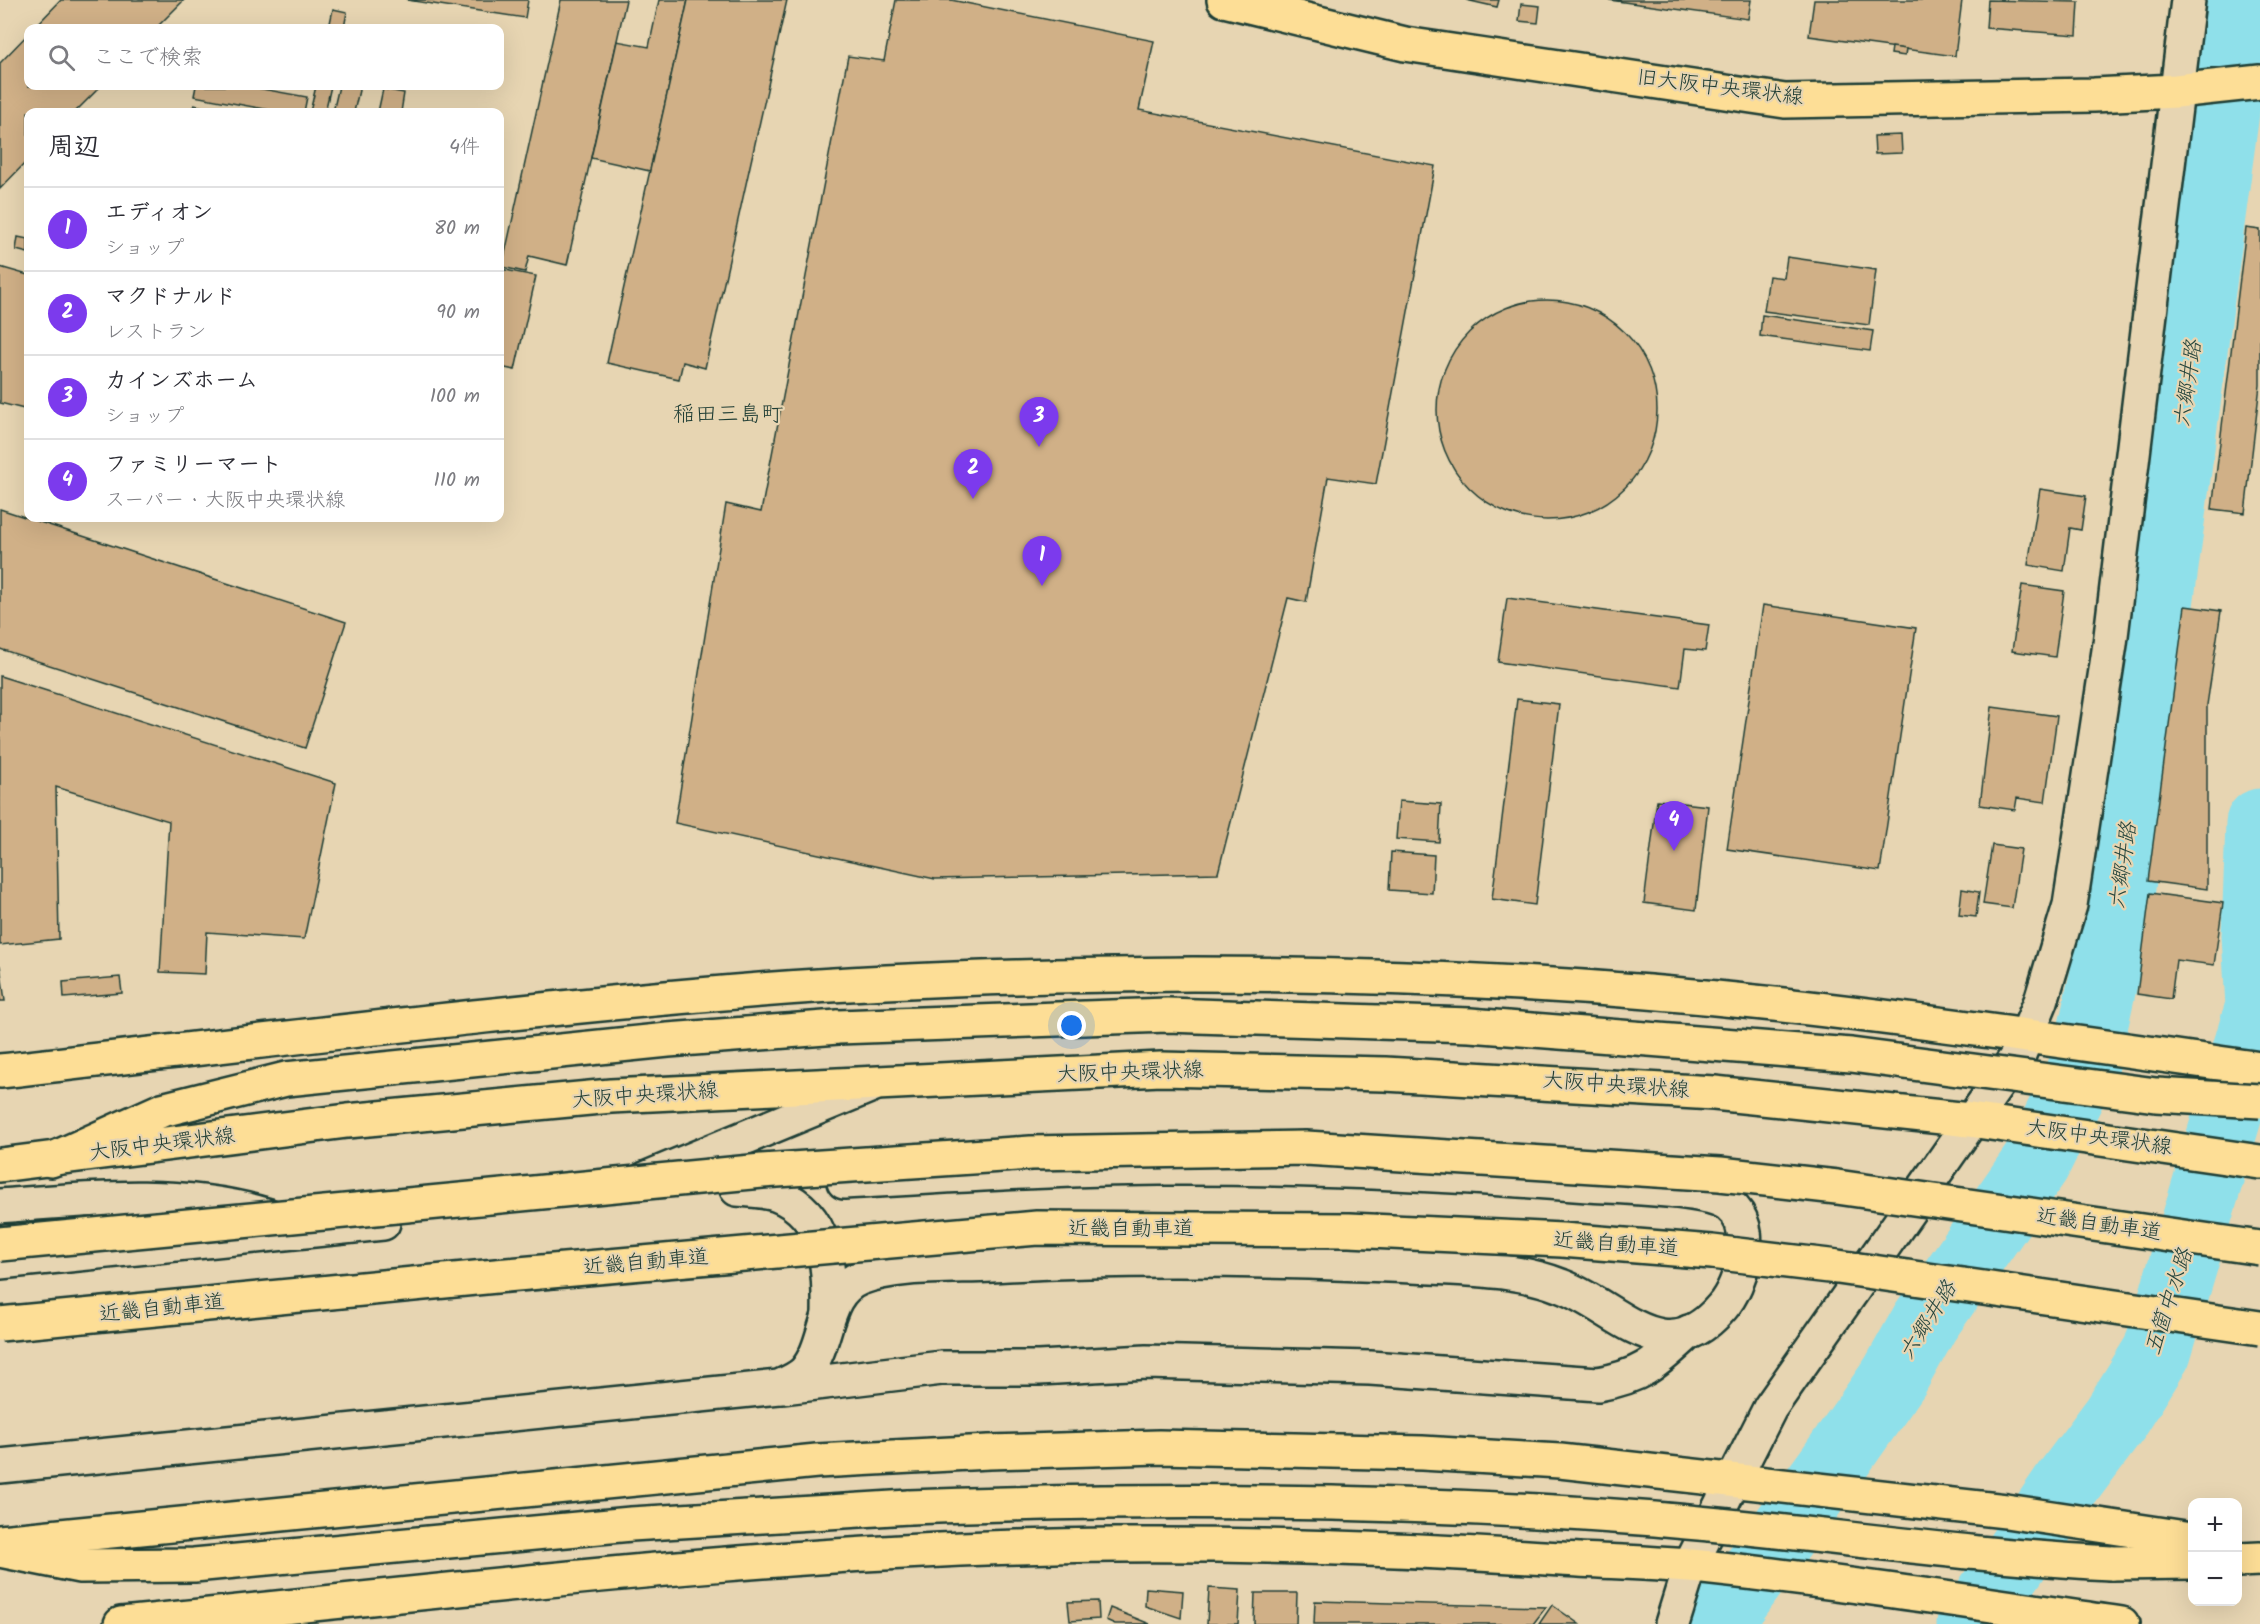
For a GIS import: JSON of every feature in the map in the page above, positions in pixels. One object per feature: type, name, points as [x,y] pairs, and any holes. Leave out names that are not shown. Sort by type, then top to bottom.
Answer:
[{"type":"main road","name":"旧大阪中央環状線","points":[[1224,0],[1405,44],[1785,101],[2094,95],[2188,90],[2257,82]]},
{"type":"main road","points":[[0,1071],[597,1005],[762,990],[932,980],[1194,974],[1379,978],[1666,994],[2043,1038],[2260,1069]]},
{"type":"main road","points":[[51,1160],[162,1110],[286,1079],[668,1040],[838,1027],[1167,1015],[1470,1025],[1851,1055],[2156,1095],[2260,1101]]},
{"type":"main road","name":"大阪中央環状線","points":[[0,1165],[347,1121],[599,1097],[1161,1069],[1385,1074],[1714,1092],[1970,1120],[2260,1162]]},
{"type":"main road","name":"近畿自動車道","points":[[0,1244],[762,1172],[1031,1153],[1306,1148],[1720,1174],[1837,1186],[2260,1248]]},
{"type":"main road","name":"近畿自動車道","points":[[0,1324],[496,1276],[1037,1228],[1349,1230],[1562,1240],[1712,1252],[1838,1267],[2260,1328]]},
{"type":"main road","points":[[0,1542],[817,1461],[1012,1451],[1159,1447],[1412,1452],[1560,1461],[1734,1478],[2006,1511],[2188,1538]]},
{"type":"main road","points":[[0,1550],[80,1566],[194,1565],[588,1528],[909,1508],[1044,1502],[1358,1502],[1640,1518],[2024,1558],[2111,1563],[2188,1562]]},
{"type":"main road","points":[[121,1624],[288,1616],[681,1568],[822,1557],[989,1548],[1279,1545],[1427,1550],[1702,1567],[1945,1596],[2023,1614],[2122,1624]]},
{"type":"main road","points":[[2242,1547],[2260,1549]]},
{"type":"main road","points":[[2242,1560],[2260,1559]]},
{"type":"street","points":[[1672,1624],[1702,1567],[1734,1478],[1770,1408],[1970,1120],[2020,1052],[2043,1038],[2070,905],[2110,644],[2188,90],[2188,0]]},
{"type":"street","points":[[588,1203],[876,1083]]},
{"type":"street","points":[[0,1262],[737,1189],[928,1177],[1158,1168],[1478,1177],[1685,1193],[1714,1198],[1729,1205],[1740,1220],[1744,1251],[1735,1290],[1719,1311],[1703,1325],[1689,1332],[1668,1337],[1653,1336],[1635,1329],[1578,1293],[1558,1284],[1499,1271],[1284,1261],[1046,1262],[890,1272],[859,1279],[844,1288],[830,1314],[820,1346],[807,1370],[795,1380],[779,1387]]},
{"type":"street","points":[[737,1189],[777,1194],[807,1213],[816,1226],[824,1246],[830,1288],[830,1314]]},
{"type":"street","points":[[0,1206],[86,1199],[166,1199],[232,1207],[316,1231]]},
{"type":"street","points":[[0,1466],[847,1381],[942,1368],[1039,1368],[1146,1362],[1370,1368],[1598,1384],[1627,1379],[1656,1362],[1689,1332]]},
{"type":"building","points":[[61,0],[184,0],[160,24],[38,24]]},
{"type":"building","points":[[407,0],[528,0],[525,18]]},
{"type":"building","points":[[561,0],[626,0],[567,265],[529,256],[525,272],[504,267],[504,258]]},
{"type":"building","points":[[659,0],[688,0],[650,171],[591,158],[617,41],[649,47]]},
{"type":"building","points":[[688,0],[787,0],[705,368],[683,362],[679,379],[607,363]]},
{"type":"building","points":[[896,0],[951,0],[1154,41],[1139,110],[1435,166],[1376,484],[1328,477],[1306,602],[1288,598],[1218,873],[935,879],[675,823],[726,504],[761,512],[848,56],[884,61]]},
{"type":"building","points":[[1466,0],[1499,0],[1497,7]]},
{"type":"building","points":[[1609,0],[1751,0],[1748,19]]},
{"type":"building","points":[[1814,0],[1962,0],[1955,56],[1809,36]]},
{"type":"building","points":[[1988,0],[2079,2],[2077,35],[1986,28]]},
{"type":"building","points":[[1521,4],[1540,6],[1538,23],[1519,21]]},
{"type":"building","points":[[333,9],[347,12],[345,24],[330,24]]},
{"type":"building","points":[[24,38],[24,90],[97,90],[79,108],[24,108],[24,164],[0,189],[0,63]]},
{"type":"building","points":[[1892,47],[1906,49],[1905,56],[1891,54]]},
{"type":"building","points":[[195,90],[268,90],[307,97],[305,108],[259,108],[194,96]]},
{"type":"building","points":[[315,90],[330,90],[326,108],[311,108]]},
{"type":"building","points":[[338,90],[359,90],[355,108],[334,108]]},
{"type":"building","points":[[383,90],[404,93],[402,108],[379,108]]},
{"type":"building","points":[[1901,135],[1902,153],[1875,154],[1874,136]]},
{"type":"building","points":[[2246,228],[2260,230],[2260,385],[2245,513],[2212,509]]},
{"type":"building","points":[[18,237],[24,238],[24,252],[16,250]]},
{"type":"building","points":[[1787,257],[1876,270],[1869,325],[1764,311],[1769,276],[1784,278]]},
{"type":"building","points":[[0,267],[24,274],[24,409],[0,403]]},
{"type":"building","points":[[504,270],[536,276],[515,370],[504,368]]},
{"type":"building","points":[[1536,300],[1558,300],[1589,308],[1608,318],[1625,332],[1639,349],[1649,368],[1657,399],[1657,421],[1649,452],[1639,471],[1625,488],[1608,502],[1589,512],[1558,520],[1536,520],[1495,507],[1477,495],[1462,480],[1445,452],[1437,421],[1437,399],[1450,358],[1462,340],[1477,325],[1505,308]]},
{"type":"building","points":[[1762,315],[1873,331],[1870,351],[1760,336]]},
{"type":"building","points":[[2040,489],[2086,496],[2081,530],[2070,528],[2064,571],[2028,565]]},
{"type":"building","points":[[0,509],[24,517],[24,522],[40,522],[346,622],[305,748],[0,649]]},
{"type":"building","points":[[2022,585],[2064,591],[2055,657],[2012,651]]},
{"type":"building","points":[[1507,598],[1709,625],[1705,651],[1685,649],[1680,687],[1498,662]]},
{"type":"building","points":[[1763,605],[1916,628],[1880,871],[1727,849]]},
{"type":"building","points":[[2185,606],[2221,611],[2207,705],[2207,889],[2148,881]]},
{"type":"building","points":[[0,676],[336,783],[304,939],[207,932],[205,974],[160,972],[169,821],[56,787],[59,939],[0,945]]},
{"type":"building","points":[[1517,699],[1559,704],[1535,905],[1492,899]]},
{"type":"building","points":[[1992,707],[2057,716],[2045,802],[2017,798],[2015,810],[1980,805]]},
{"type":"building","points":[[1657,800],[1708,806],[1696,910],[1644,903]]},
{"type":"building","points":[[1399,801],[1441,804],[1439,842],[1396,839]]},
{"type":"building","points":[[1992,845],[2021,849],[2012,908],[1983,904]]},
{"type":"building","points":[[1391,852],[1434,855],[1432,893],[1389,890]]},
{"type":"building","points":[[1962,889],[1979,892],[1976,917],[1959,915]]},
{"type":"building","points":[[2150,893],[2223,903],[2214,965],[2176,960],[2171,999],[2137,994]]},
{"type":"building","points":[[0,965],[5,1001],[0,1001]]},
{"type":"building","points":[[120,977],[122,993],[64,998],[63,982]]},
{"type":"building","points":[[1146,1588],[1183,1591],[1181,1618],[1145,1606]]},
{"type":"building","points":[[1209,1588],[1240,1590],[1238,1624],[1207,1624]]},
{"type":"building","points":[[1255,1593],[1297,1593],[1296,1624],[1254,1624]]},
{"type":"building","points":[[1098,1601],[1099,1619],[1070,1621],[1068,1602]]},
{"type":"building","points":[[1315,1601],[1546,1607],[1533,1624],[1314,1624]]},
{"type":"building","points":[[1552,1605],[1579,1624],[1539,1624]]},
{"type":"building","points":[[1110,1608],[1150,1624],[1115,1624],[1106,1620]]},
{"type":"waterway","name":"六郷井路","points":[[1717,1624],[1895,1376],[1925,1322],[2036,1163],[2085,1064],[2117,917],[2240,0]]},
{"type":"waterway","name":"五箇中水路","points":[[1971,1624],[2066,1485],[2116,1418],[2157,1352],[2260,1006],[2256,934],[2260,823]]},
{"type":"place","name":"カインズホーム","points":[[1039,447]]},
{"type":"place","name":"マクドナルド","points":[[973,499]]},
{"type":"place","name":"エディオン","points":[[1042,586]]},
{"type":"place","name":"ファミリーマート","points":[[1674,851]]},
{"type":"district","name":"稲田三島町","points":[[728,415]]}]
